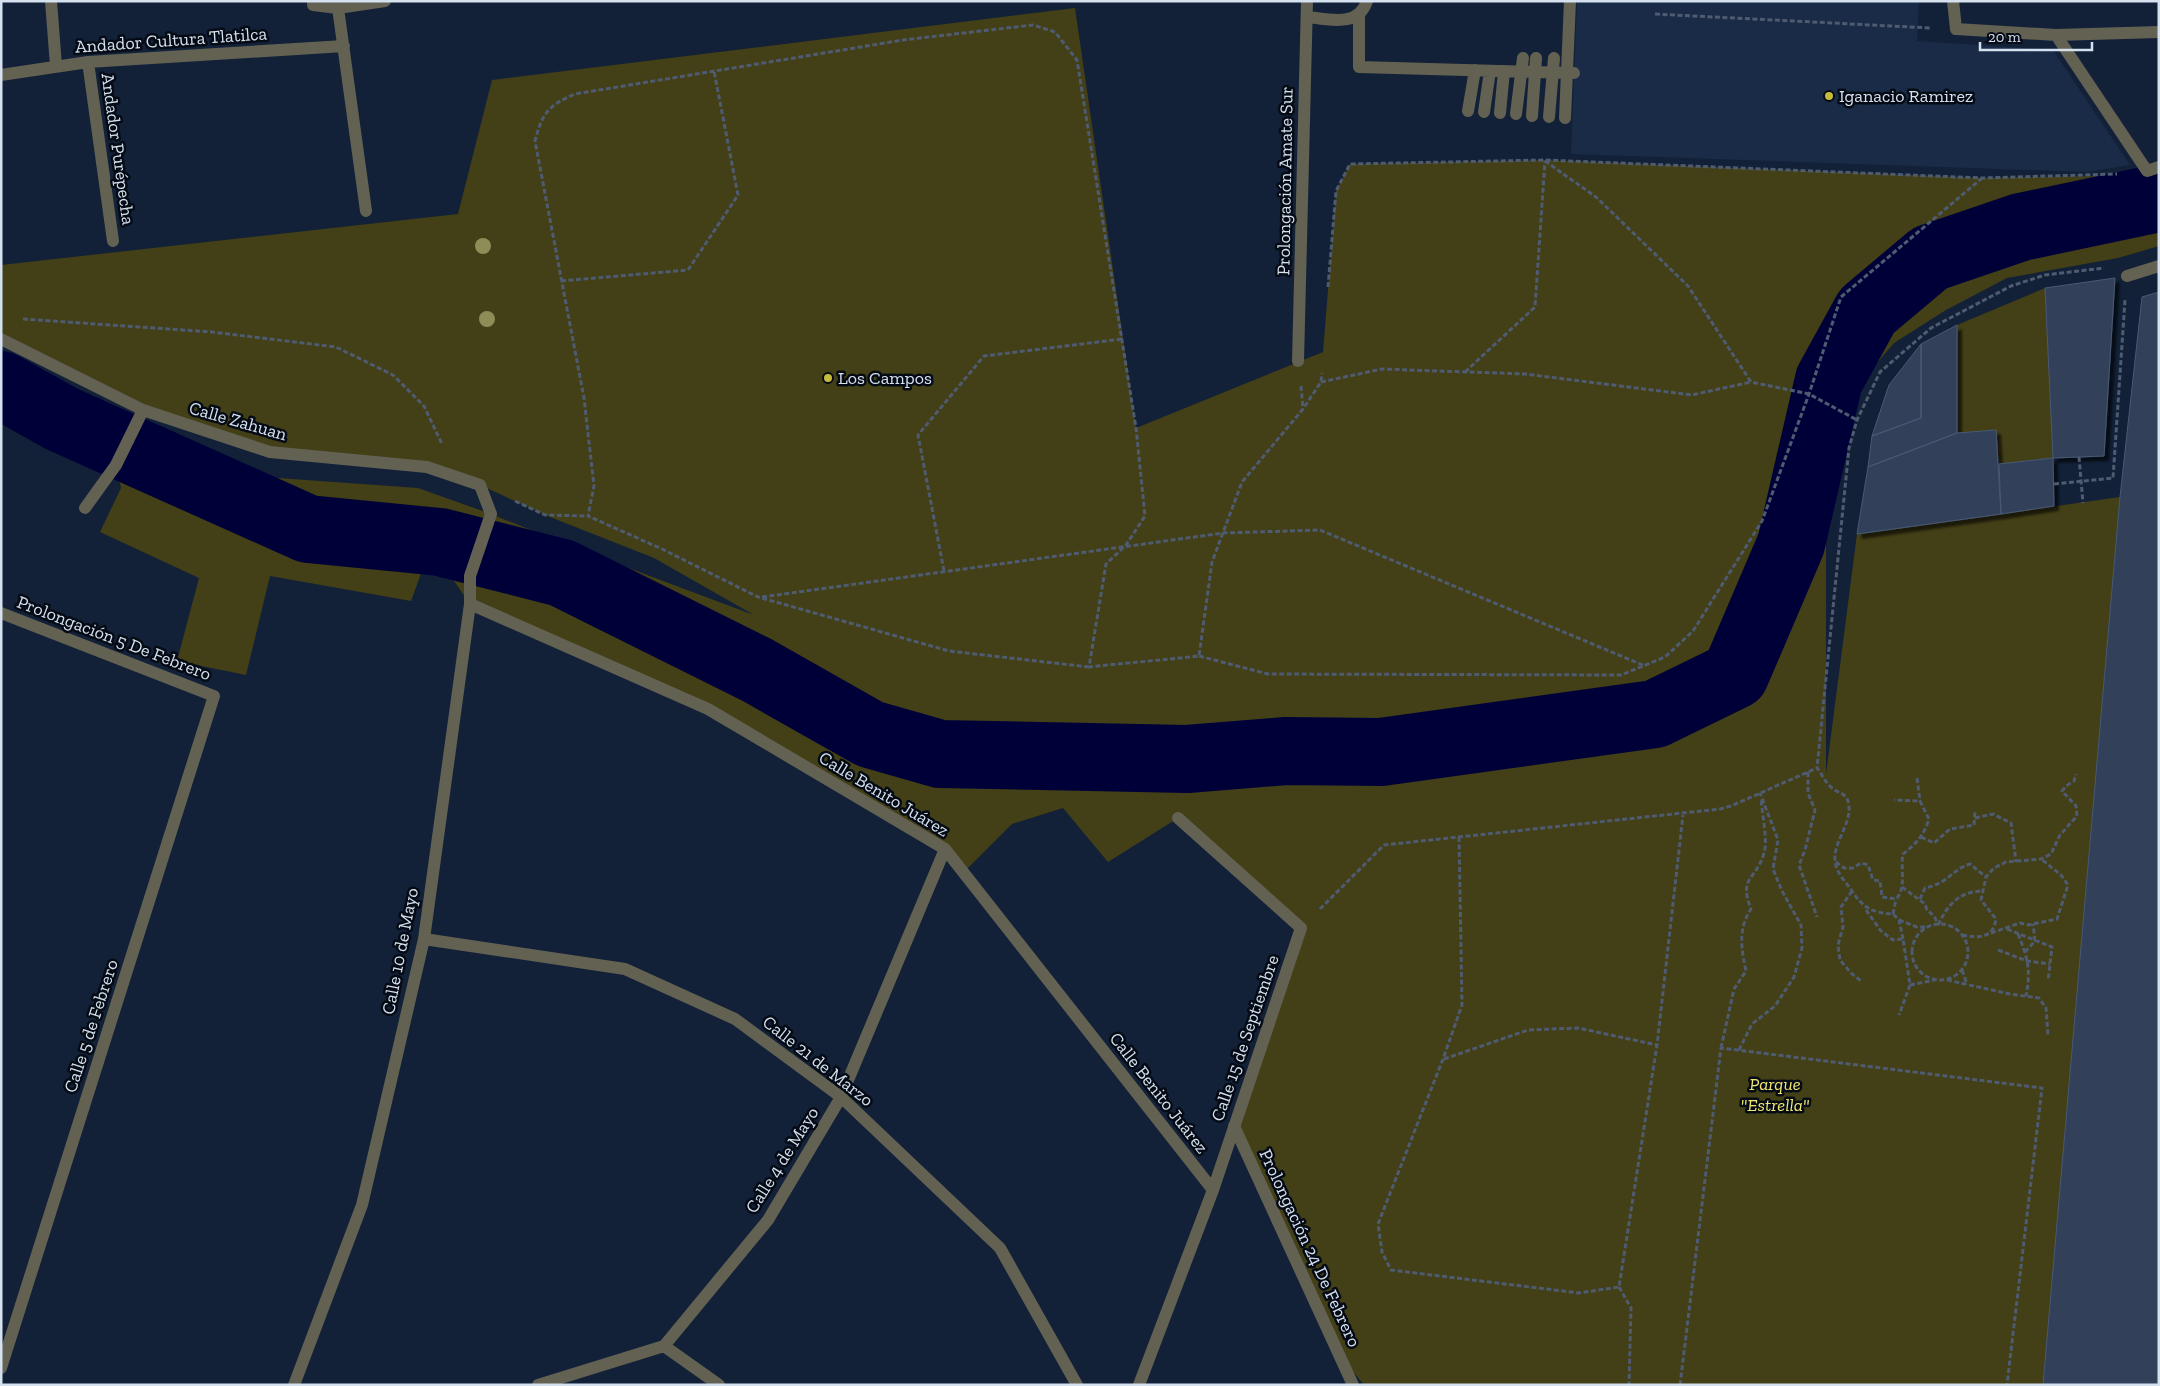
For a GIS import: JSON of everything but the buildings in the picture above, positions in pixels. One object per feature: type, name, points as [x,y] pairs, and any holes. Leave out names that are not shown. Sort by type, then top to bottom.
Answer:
[{"type":"street","points":[[51,1],[56,66]]},
{"type":"street","points":[[313,1],[313,5],[338,8],[385,1]]},
{"type":"street","name":"Prolongación Amate Sur","points":[[1298,361],[1307,1]]},
{"type":"street","points":[[1307,17],[1350,20],[1359,14],[1367,1]]},
{"type":"street","points":[[1565,118],[1565,73],[1570,1]]},
{"type":"street","points":[[1953,1],[1956,29],[2056,34],[2159,32]]},
{"type":"street","points":[[338,8],[366,211]]},
{"type":"street","points":[[1359,14],[1359,67],[1382,64],[1435,64],[1565,73]]},
{"type":"street","points":[[2056,34],[2153,169]]},
{"type":"street","name":"Andador Cultura Tlatilca","points":[[1,75],[88,62],[344,46]]},
{"type":"street","points":[[1485,66],[1523,58]]},
{"type":"street","points":[[1532,116],[1537,72],[1536,58]]},
{"type":"street","points":[[1554,58],[1565,73]]},
{"type":"street","name":"Andador Purépecha","points":[[88,62],[113,241]]},
{"type":"street","points":[[1468,111],[1485,66]]},
{"type":"street","points":[[1484,112],[1485,66]]},
{"type":"street","points":[[1485,66],[1500,113]]},
{"type":"street","points":[[1485,66],[1516,114]]},
{"type":"street","points":[[1549,117],[1565,73]]},
{"type":"street","points":[[2127,276],[2159,266]]},
{"type":"street","name":"Calle Zahuan","points":[[1,338],[143,410],[270,452],[427,467],[480,485]]},
{"type":"street","points":[[85,508],[116,465],[143,410]]},
{"type":"street","name":"Calle 10 de Mayo","points":[[294,1385],[362,1205],[424,939],[470,604],[470,576],[491,514],[480,485]]},
{"type":"street","name":"Calle Benito Juárez","points":[[470,604],[708,709],[945,849],[1213,1190]]},
{"type":"street","name":"Prolongación 5 De Febrero","points":[[1,613],[214,696]]},
{"type":"street","name":"Calle 5 de Febrero","points":[[1,1368],[214,696]]},
{"type":"street","points":[[1178,818],[1301,928]]},
{"type":"street","name":"Calle 4 de Mayo","points":[[664,1346],[768,1220],[841,1096],[945,849]]},
{"type":"street","name":"Calle 15 de Septiembre","points":[[1139,1385],[1213,1190],[1301,928]]},
{"type":"street","name":"Calle 21 de Marzo","points":[[424,939],[625,969],[735,1020],[841,1096],[1000,1248],[1077,1385]]},
{"type":"street","name":"Prolongación 24 De Febrero","points":[[1234,1126],[1353,1385]]},
{"type":"street","points":[[538,1385],[664,1346],[719,1385]]},
{"type":"path","points":[[1655,14],[1956,29]]},
{"type":"path","points":[[588,516],[594,486],[584,398],[535,141],[541,119],[555,102],[575,94],[902,40],[1032,25],[1055,32],[1077,60],[1136,428],[1145,516],[1126,545],[1106,564],[1088,667]]},
{"type":"path","points":[[561,281],[688,270],[738,196],[714,71]]},
{"type":"path","points":[[1328,294],[1336,191],[1350,164],[1545,160],[1982,178],[2100,176],[2153,169]]},
{"type":"path","points":[[1465,372],[1535,307],[1545,160]]},
{"type":"path","points":[[1545,160],[1596,197],[1688,286],[1751,382]]},
{"type":"path","points":[[480,485],[545,514],[588,516],[662,548],[758,597],[949,651],[1088,667],[1199,656],[1268,674],[1622,675],[1665,657],[1693,631],[1762,521],[1809,394],[1841,297],[1982,178]]},
{"type":"path","points":[[1903,939],[1893,940],[1881,931],[1838,870],[1835,862],[1836,849],[1849,812],[1848,801],[1843,794],[1831,788],[1817,768],[1848,448],[1858,420],[1880,372],[1931,328],[2011,286],[2045,275],[2106,268]]},
{"type":"path","points":[[2054,484],[2113,478],[2127,276]]},
{"type":"path","points":[[20,319],[212,332],[336,347],[393,375],[424,406],[456,477]]},
{"type":"path","points":[[944,571],[918,435],[984,356],[1122,339]]},
{"type":"path","points":[[1321,382],[1382,369],[1525,374],[1692,395],[1751,382],[1809,394],[1858,420]]},
{"type":"path","points":[[1199,656],[1212,562],[1242,482],[1303,409],[1321,382],[1322,372]]},
{"type":"path","points":[[2079,457],[2083,503]]},
{"type":"path","points":[[758,597],[1223,533],[1320,530],[1646,666]]},
{"type":"path","points":[[1301,928],[1384,845],[1684,815],[1731,806],[1817,768]]},
{"type":"path","points":[[1808,772],[1808,793],[1815,810],[1805,850],[1799,865],[1817,917]]},
{"type":"path","points":[[1991,933],[1996,919],[1981,900],[1986,877],[1994,868],[2006,862],[2041,859],[2051,854],[2060,835],[2077,816],[2076,806],[2062,791],[2074,781],[2076,774]]},
{"type":"path","points":[[1893,914],[1896,898],[1902,887],[1903,854],[1916,845],[1929,819],[1920,801],[1917,778]]},
{"type":"path","points":[[1680,1385],[1720,1048],[1730,1015],[1734,989],[1746,971],[1740,943],[1745,919],[1751,909],[1745,894],[1745,884],[1765,852],[1760,793]]},
{"type":"path","points":[[1739,1050],[1752,1024],[1775,1006],[1794,977],[1802,948],[1802,925],[1782,891],[1773,869],[1778,840],[1760,793]]},
{"type":"path","points":[[1894,800],[1920,801]]},
{"type":"path","points":[[1921,837],[1934,843],[1950,829],[1974,825],[1975,811]]},
{"type":"path","points":[[1975,818],[1993,814],[2011,823],[2016,862]]},
{"type":"path","points":[[1629,1385],[1631,1308],[1619,1287],[1657,1045],[1684,815]]},
{"type":"path","points":[[1459,837],[1462,1005],[1443,1059],[1378,1224],[1382,1252],[1391,1270],[1579,1293],[1619,1287]]},
{"type":"path","points":[[1962,935],[1974,937],[2006,929],[2020,923],[2028,926],[2057,919],[2068,885],[2060,875],[2041,859]]},
{"type":"path","points":[[1835,862],[1844,868],[1853,868],[1861,863],[1868,865],[1873,880],[1880,881],[1882,897],[1896,898]]},
{"type":"path","points":[[1920,899],[1925,888],[1942,884],[1961,867],[1970,864],[1986,877]]},
{"type":"path","points":[[1902,887],[1920,899],[1938,924]]},
{"type":"path","points":[[1852,891],[1841,907],[1843,927],[1838,945],[1840,960],[1851,973],[1861,980]]},
{"type":"path","points":[[1938,924],[1943,914],[1958,898],[1967,892],[1982,891]]},
{"type":"path","points":[[1866,909],[1882,914],[1893,914],[1899,920],[1917,927],[1938,924],[1955,929],[1962,935],[1968,952],[1962,970],[1967,984]]},
{"type":"path","points":[[1899,920],[1910,985],[1899,1015]]},
{"type":"path","points":[[2025,952],[2035,941],[2033,924]]},
{"type":"path","points":[[1929,926],[1916,938],[1912,956],[1920,973],[1937,980]]},
{"type":"path","points":[[2006,929],[2052,947],[2048,981]]},
{"type":"path","points":[[2017,934],[2025,952],[2030,974],[2026,996]]},
{"type":"path","points":[[1998,950],[2027,961],[2050,964]]},
{"type":"path","points":[[1946,980],[1962,970]]},
{"type":"path","points":[[1910,985],[1946,980],[2038,998],[2046,1008],[2048,1035]]},
{"type":"path","points":[[1443,1059],[1528,1030],[1578,1028],[1657,1045]]},
{"type":"path","points":[[1720,1048],[2042,1088],[2007,1385]]},
{"type":"shaded area","name":"Iganacio Ramirez","points":[[1577,1],[1919,1],[1917,41],[2053,50],[2130,165],[2087,172],[1571,154]]},
{"type":"green space","name":"Parque \"Estrella\"","points":[[1075,8],[1136,428],[1323,352],[1336,191],[1350,164],[1545,160],[1982,178],[2100,176],[2100,198],[2159,184],[2159,246],[2118,258],[2007,278],[1946,310],[1894,343],[1864,378],[1840,448],[1826,541],[1826,774],[1857,534],[2120,497],[2043,1385],[1364,1385],[1339,1354],[1234,1126],[1301,928],[1178,818],[1108,862],[1063,808],[1012,824],[963,873],[945,849],[708,709],[470,604],[454,581],[423,568],[411,601],[270,576],[246,675],[177,661],[199,578],[100,532],[121,488],[116,465],[1,401],[1,362],[135,424],[264,477],[418,488],[754,615],[654,558],[545,515],[480,485],[427,467],[270,452],[143,410],[1,339],[1,265],[458,214],[492,80]]},
{"type":"green space","points":[[2045,288],[2053,458],[1999,464],[1995,430],[1957,433],[1957,325]]},
{"type":"waterway","points":[[1,385],[62,419],[308,529],[440,542],[562,573],[757,670],[870,734],[940,754],[1187,759],[1286,751],[1381,752],[1655,714],[1735,675],[1791,544],[1829,380],[1867,311],[1930,258],[2021,227],[2159,198]]},
{"type":"place","name":"Iganacio Ramirez","points":[[1829,96]]},
{"type":"place","name":"Los Campos","points":[[828,378]]}]
